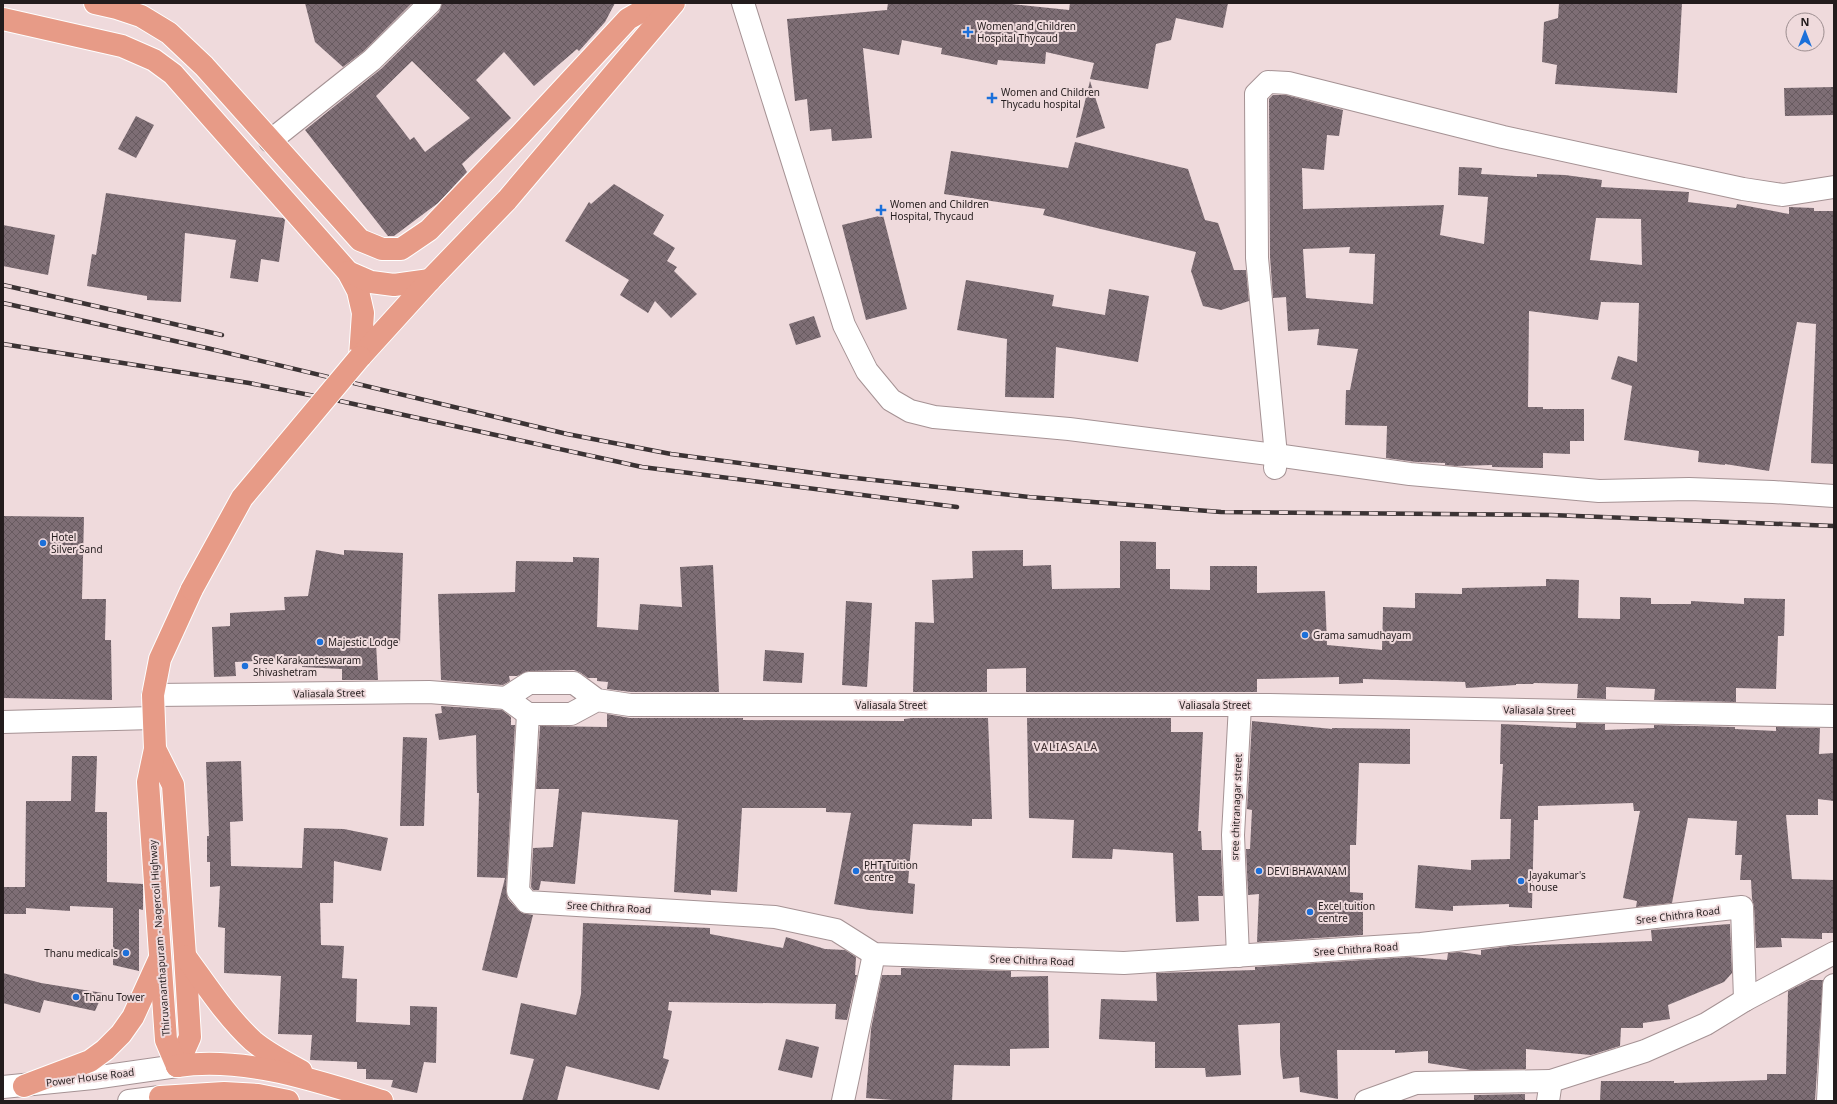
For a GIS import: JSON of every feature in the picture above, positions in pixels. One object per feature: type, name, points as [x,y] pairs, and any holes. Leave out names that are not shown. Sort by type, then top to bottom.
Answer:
[{"type":"main road","points":[[95,3],[116,5],[141,16],[169,33],[204,66],[360,240],[382,250],[401,249],[429,230],[521,134],[628,18],[656,3]]},
{"type":"main road","name":"Thiruvananthapuram - Nagercoil Highway","points":[[178,1066],[166,1040],[148,782],[155,749],[153,695],[160,659],[192,589],[242,498],[360,357],[506,200],[674,3]]},
{"type":"main road","points":[[3,19],[122,46],[154,60],[173,74],[348,272],[358,291],[363,313],[360,357]]},
{"type":"main road","points":[[348,272],[371,282],[394,285],[430,280]]},
{"type":"main road","points":[[155,749],[173,785],[190,1037],[178,1066]]},
{"type":"main road","points":[[24,1086],[90,1061],[105,1050],[121,1034],[133,1017],[161,956]]},
{"type":"main road","points":[[185,956],[230,1017],[254,1042],[280,1060],[323,1083]]},
{"type":"main road","points":[[178,1066],[193,1063],[232,1064],[323,1083],[382,1101]]},
{"type":"main road","points":[[159,1099],[224,1093],[258,1095],[288,1101]]},
{"type":"street","points":[[270,141],[372,60],[430,3]]},
{"type":"street","points":[[743,3],[844,325],[867,371],[891,400],[910,411],[934,417],[1069,429],[1275,462],[1599,491],[1689,489],[1834,496]]},
{"type":"street","points":[[1275,462],[1257,258],[1256,94],[1268,82],[1288,83],[1503,137],[1743,189],[1784,195],[1834,187]]},
{"type":"street","points":[[529,683],[552,683],[574,684],[597,700],[572,714],[528,714],[506,698],[529,683]]},
{"type":"street","name":"Valiasala Street","points":[[153,695],[429,692],[506,698]]},
{"type":"street","name":"Valiasala Street","points":[[597,700],[630,705],[1240,705],[1834,716]]},
{"type":"street","name":"sree chitranagar street","points":[[1238,956],[1234,835],[1240,705]]},
{"type":"street","name":"Sree Chithra Road","points":[[528,714],[518,891],[528,902],[775,917],[836,930],[874,954],[1124,963],[1421,944],[1742,907],[1745,1000]]},
{"type":"street","points":[[3,722],[153,718]]},
{"type":"street","points":[[1366,1101],[1416,1083],[1550,1091],[1706,1024],[1745,1000],[1834,953]]},
{"type":"street","points":[[843,1101],[874,954]]},
{"type":"street","points":[[1828,1101],[1834,985]]},
{"type":"street","points":[[129,1101],[159,1099],[178,1066]]},
{"type":"street","name":"Power House Road","points":[[3,1087],[93,1078],[178,1066]]},
{"type":"building","points":[[305,3],[412,3],[364,51],[343,67],[315,42]]},
{"type":"building","points":[[442,3],[615,3],[605,22],[579,51],[577,49],[534,86],[504,52],[476,80],[511,118],[462,164],[467,172],[438,203],[394,236],[388,236],[305,130],[381,69],[439,12]],"holes":[[[412,61],[470,118],[425,152],[414,137],[410,140],[376,96]]]},
{"type":"building","points":[[888,3],[1001,3],[1069,10],[1070,3],[1228,3],[1223,28],[1176,18],[1171,40],[1156,44],[1148,89],[1090,79],[1094,63],[1046,52],[1045,64],[998,60],[997,65],[941,54],[942,48],[902,40],[899,55],[863,48],[872,138],[832,141],[831,129],[810,131],[807,99],[795,101],[787,19],[887,10]]},
{"type":"building","points":[[1559,3],[1682,3],[1677,93],[1555,84],[1557,65],[1542,62],[1544,22],[1558,18]]},
{"type":"building","points":[[1090,81],[1105,128],[1076,138]]},
{"type":"building","points":[[1834,87],[1834,115],[1785,116],[1784,88]]},
{"type":"building","points":[[1273,95],[1286,95],[1343,110],[1339,136],[1327,135],[1324,170],[1302,168],[1303,209],[1444,205],[1440,235],[1484,244],[1488,197],[1458,195],[1459,167],[1482,168],[1481,174],[1537,177],[1537,174],[1565,175],[1602,180],[1601,187],[1689,192],[1688,202],[1736,208],[1737,204],[1789,214],[1789,207],[1814,208],[1814,211],[1834,211],[1834,464],[1811,463],[1816,324],[1797,322],[1769,471],[1725,464],[1698,462],[1699,451],[1624,440],[1632,386],[1611,379],[1618,356],[1637,362],[1639,303],[1601,302],[1598,320],[1529,311],[1528,407],[1543,407],[1543,409],[1584,409],[1584,441],[1570,441],[1570,454],[1543,453],[1543,468],[1492,467],[1492,465],[1456,466],[1445,465],[1445,463],[1416,462],[1386,458],[1387,426],[1345,425],[1346,390],[1350,390],[1358,349],[1317,345],[1319,329],[1288,331],[1286,297],[1273,298],[1270,257],[1269,99]],"holes":[[[1596,218],[1641,219],[1642,265],[1590,260]],[[1350,247],[1349,253],[1375,254],[1373,304],[1306,298],[1303,249]]]},
{"type":"building","points":[[136,116],[154,125],[136,158],[118,149]]},
{"type":"building","points":[[1075,142],[1188,169],[1205,220],[1218,223],[1234,270],[1246,270],[1249,301],[1221,310],[1203,306],[1191,271],[1196,252],[1043,215],[1045,209],[944,194],[951,151],[1068,168]]},
{"type":"building","points":[[614,184],[664,215],[653,234],[675,248],[667,261],[677,267],[674,271],[697,294],[671,318],[655,301],[648,313],[620,295],[629,280],[565,241],[589,202],[591,204]]},
{"type":"building","points":[[106,193],[283,218],[285,220],[279,262],[261,259],[258,282],[230,278],[236,240],[185,233],[181,302],[147,300],[147,296],[87,286],[92,254],[96,255]]},
{"type":"building","points":[[883,215],[907,309],[866,320],[842,225]]},
{"type":"building","points":[[3,225],[55,235],[48,275],[3,266]]},
{"type":"building","points":[[966,280],[1054,295],[1052,306],[1105,315],[1109,289],[1149,296],[1138,362],[1056,347],[1054,398],[1005,397],[1007,339],[957,330]]},
{"type":"building","points":[[814,316],[821,337],[796,345],[789,324]]},
{"type":"building","points":[[3,516],[84,517],[82,599],[106,599],[105,640],[111,640],[112,700],[3,698]]},
{"type":"building","points":[[1120,541],[1156,542],[1156,569],[1170,569],[1170,589],[1210,590],[1210,566],[1257,566],[1257,593],[1325,591],[1327,645],[1382,650],[1383,607],[1415,608],[1415,593],[1462,594],[1462,588],[1546,586],[1546,579],[1579,580],[1578,618],[1620,619],[1620,597],[1651,598],[1651,604],[1691,604],[1691,601],[1744,604],[1744,598],[1785,599],[1784,636],[1778,636],[1776,689],[1736,688],[1736,702],[1654,700],[1655,689],[1606,687],[1606,699],[1577,698],[1578,684],[1534,683],[1466,688],[1465,682],[1363,679],[1363,683],[1339,684],[1339,677],[1257,679],[1257,692],[1026,692],[1026,668],[987,669],[987,692],[913,692],[915,622],[934,623],[932,580],[973,578],[972,551],[1023,550],[1023,566],[1051,565],[1052,589],[1120,588]]},
{"type":"building","points":[[316,550],[344,555],[344,550],[403,553],[400,644],[376,643],[378,680],[342,680],[342,669],[302,667],[302,659],[235,662],[236,676],[214,677],[212,627],[230,626],[230,613],[285,610],[284,597],[308,596]]},
{"type":"building","points":[[573,557],[599,558],[597,627],[638,630],[640,604],[682,607],[680,567],[713,565],[719,692],[631,692],[607,689],[608,682],[597,681],[597,678],[588,678],[574,670],[529,671],[517,676],[509,676],[510,681],[503,685],[441,680],[438,594],[515,592],[516,561],[573,562]]},
{"type":"building","points":[[846,601],[872,603],[867,687],[842,685]]},
{"type":"building","points":[[765,650],[804,653],[802,683],[763,681]]},
{"type":"building","points":[[441,706],[502,710],[511,717],[511,725],[515,725],[506,890],[508,899],[518,910],[522,913],[533,915],[517,978],[482,970],[505,878],[477,877],[479,793],[477,793],[476,735],[439,740],[435,714],[442,713]]},
{"type":"building","points":[[607,714],[630,718],[743,718],[743,720],[904,721],[904,719],[912,718],[988,718],[992,819],[972,819],[972,826],[913,824],[908,883],[915,884],[913,914],[869,910],[834,904],[851,813],[826,812],[826,808],[742,808],[737,892],[711,890],[711,895],[674,892],[678,820],[582,812],[575,884],[541,881],[539,890],[533,890],[531,887],[533,848],[553,847],[559,789],[536,789],[540,726],[607,727]]},
{"type":"building","points":[[1027,718],[1171,718],[1171,732],[1203,732],[1198,831],[1201,831],[1202,850],[1221,850],[1223,896],[1198,896],[1199,921],[1176,922],[1173,853],[1113,849],[1112,859],[1072,858],[1074,820],[1029,818]]},
{"type":"building","points":[[1252,721],[1332,729],[1410,729],[1410,764],[1359,763],[1356,845],[1350,845],[1350,892],[1363,893],[1363,935],[1257,942],[1259,894],[1248,895],[1246,849],[1250,849],[1252,810],[1247,809]]},
{"type":"building","points":[[1576,723],[1605,724],[1605,730],[1654,728],[1654,725],[1735,727],[1735,729],[1776,731],[1776,727],[1820,728],[1819,754],[1834,753],[1834,801],[1818,799],[1818,815],[1786,815],[1792,879],[1834,880],[1834,933],[1822,933],[1822,939],[1781,938],[1782,947],[1756,948],[1751,880],[1740,880],[1742,855],[1735,855],[1737,821],[1688,818],[1672,903],[1636,907],[1637,901],[1623,898],[1640,811],[1634,811],[1633,803],[1538,806],[1538,820],[1534,820],[1532,908],[1509,907],[1509,904],[1453,906],[1453,911],[1415,908],[1418,865],[1471,870],[1471,860],[1510,859],[1511,819],[1500,819],[1503,764],[1500,764],[1501,724],[1576,728]]},
{"type":"building","points":[[403,737],[427,738],[424,826],[400,826]]},
{"type":"building","points":[[72,756],[97,756],[95,812],[107,812],[107,882],[143,884],[143,910],[139,909],[139,971],[113,965],[113,908],[70,906],[70,911],[26,908],[26,914],[3,914],[3,887],[25,887],[26,801],[71,801]]},
{"type":"building","points":[[241,761],[243,821],[230,822],[231,866],[302,868],[304,828],[344,829],[388,838],[381,871],[334,861],[333,903],[320,903],[321,945],[344,946],[342,978],[357,979],[356,1022],[410,1025],[410,1006],[437,1007],[436,1063],[424,1062],[417,1093],[391,1087],[393,1080],[366,1079],[366,1069],[357,1069],[357,1062],[310,1060],[312,1035],[278,1034],[281,976],[224,973],[225,928],[218,927],[220,886],[210,887],[210,862],[207,862],[207,836],[209,836],[206,762]]},
{"type":"building","points":[[583,923],[710,928],[710,934],[783,948],[786,937],[825,949],[845,950],[856,957],[855,975],[857,975],[847,1020],[835,1019],[836,1004],[669,1002],[668,1010],[672,1011],[663,1058],[669,1060],[659,1090],[566,1066],[557,1101],[522,1101],[534,1059],[510,1054],[521,1003],[576,1015],[581,994]]},
{"type":"building","points":[[1730,924],[1732,973],[1724,982],[1668,1005],[1670,1019],[1643,1023],[1643,1028],[1621,1028],[1620,1046],[1591,1055],[1526,1049],[1526,1069],[1471,1070],[1428,1063],[1428,1051],[1395,1053],[1395,1050],[1337,1050],[1338,1099],[1300,1092],[1299,1077],[1283,1079],[1280,1053],[1280,1023],[1238,1025],[1241,1075],[1206,1077],[1205,1068],[1155,1068],[1155,1042],[1099,1039],[1101,999],[1157,1001],[1156,973],[1255,970],[1255,967],[1410,957],[1447,960],[1448,953],[1460,952],[1481,955],[1481,950],[1510,946],[1652,941],[1651,930]]},
{"type":"building","points":[[901,968],[1011,971],[1011,977],[1048,976],[1049,1048],[1010,1049],[1010,1066],[954,1065],[952,1101],[907,1101],[866,1098],[871,1029],[882,975],[901,975]]},
{"type":"building","points":[[3,973],[41,983],[103,993],[95,1011],[44,1000],[40,1013],[3,1003]]},
{"type":"building","points":[[1810,980],[1823,980],[1815,1101],[1600,1101],[1601,1081],[1674,1081],[1674,1083],[1767,1080],[1767,1074],[1786,1074],[1788,991]]},
{"type":"building","points":[[786,1039],[819,1047],[812,1078],[778,1070]]},
{"type":"building","points":[[1525,1094],[1525,1101],[1474,1101],[1474,1095]]},
{"type":"railway","points":[[3,285],[222,335]]},
{"type":"railway","points":[[3,303],[211,349],[567,434],[671,454],[837,476],[1029,497],[1221,512],[1551,515],[1834,526]]},
{"type":"railway","points":[[3,344],[249,383],[340,401],[642,467],[957,507]]},
{"type":"place","name":"Women and Children Hospital Thycaud","points":[[968,32]]},
{"type":"place","name":"Women and Children Thycadu hospital","points":[[992,98]]},
{"type":"place","name":"Women and Children Hospital, Thycaud","points":[[881,210]]},
{"type":"place","name":"Hotel Silver Sand","points":[[43,543]]},
{"type":"place","name":"Grama samudhayam","points":[[1305,635]]},
{"type":"place","name":"Majestic Lodge","points":[[320,642]]},
{"type":"place","name":"Sree Karakanteswaram Shivashetram","points":[[245,666]]},
{"type":"place","name":"PHT Tuition centre","points":[[856,871]]},
{"type":"place","name":"DEVI BHAVANAM","points":[[1259,871]]},
{"type":"place","name":"Jayakumar's house","points":[[1521,881]]},
{"type":"place","name":"Excel tuition centre","points":[[1310,912]]},
{"type":"place","name":"Thanu medicals","points":[[126,953]]},
{"type":"place","name":"Thanu Tower","points":[[76,997]]},
{"type":"district","name":"VALIASALA","points":[[1066,747]]}]
